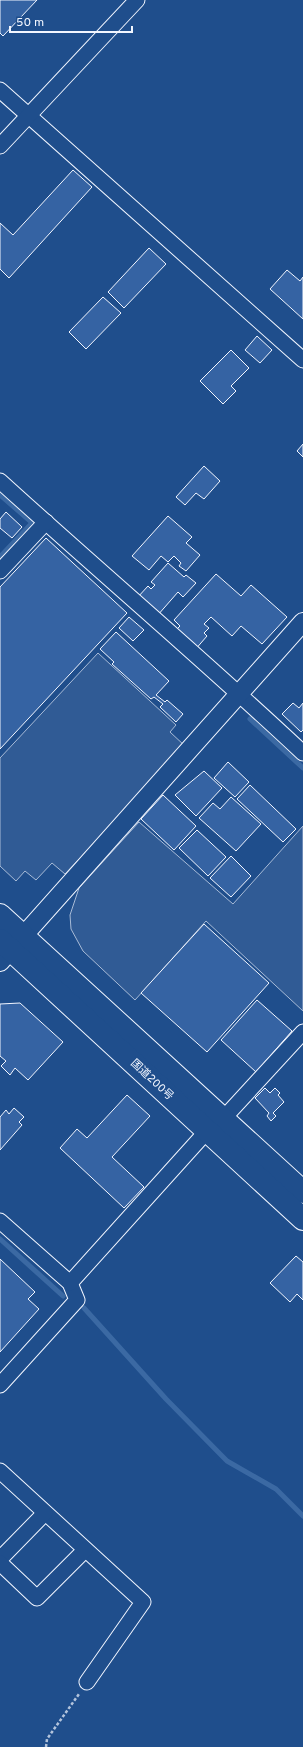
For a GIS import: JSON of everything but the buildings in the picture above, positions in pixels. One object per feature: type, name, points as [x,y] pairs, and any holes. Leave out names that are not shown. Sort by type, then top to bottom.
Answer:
[{"type":"highway","name":"国道200号","points":[[0,915],[8,947],[215,1125],[303,1192]]},
{"type":"highway","name":"国道200号","points":[[215,1125],[303,1219]]},
{"type":"street","points":[[0,146],[134,1]]},
{"type":"street","points":[[0,90],[303,360]]},
{"type":"street","points":[[0,481],[239,693],[303,753]]},
{"type":"street","points":[[0,571],[46,522]]},
{"type":"street","points":[[8,947],[303,622]]},
{"type":"street","points":[[70,1283],[215,1125],[303,1032]]},
{"type":"street","points":[[0,1221],[70,1283],[77,1300],[0,1385]]},
{"type":"street","points":[[0,1471],[143,1602],[87,1682]]},
{"type":"street","points":[[0,1559],[45,1513]]},
{"type":"street","points":[[0,1563],[37,1598],[85,1550]]},
{"type":"path","points":[[46,1747],[47,1739],[87,1682]]},
{"type":"shaded area","points":[[98,653],[176,725],[170,732],[185,746],[65,874],[52,863],[36,880],[25,871],[16,881],[0,866],[0,758]]},
{"type":"shaded area","points":[[139,822],[233,904],[303,826],[303,1011],[206,921],[135,1000],[83,951],[71,929],[70,915],[79,888]]},
{"type":"waterway","points":[[0,495],[36,526]]},
{"type":"waterway","points":[[0,557],[32,523]]},
{"type":"waterway","points":[[250,719],[303,768]]},
{"type":"waterway","points":[[0,1239],[63,1296]]},
{"type":"waterway","points":[[84,1308],[166,1399],[227,1461],[276,1489],[303,1516]]}]
